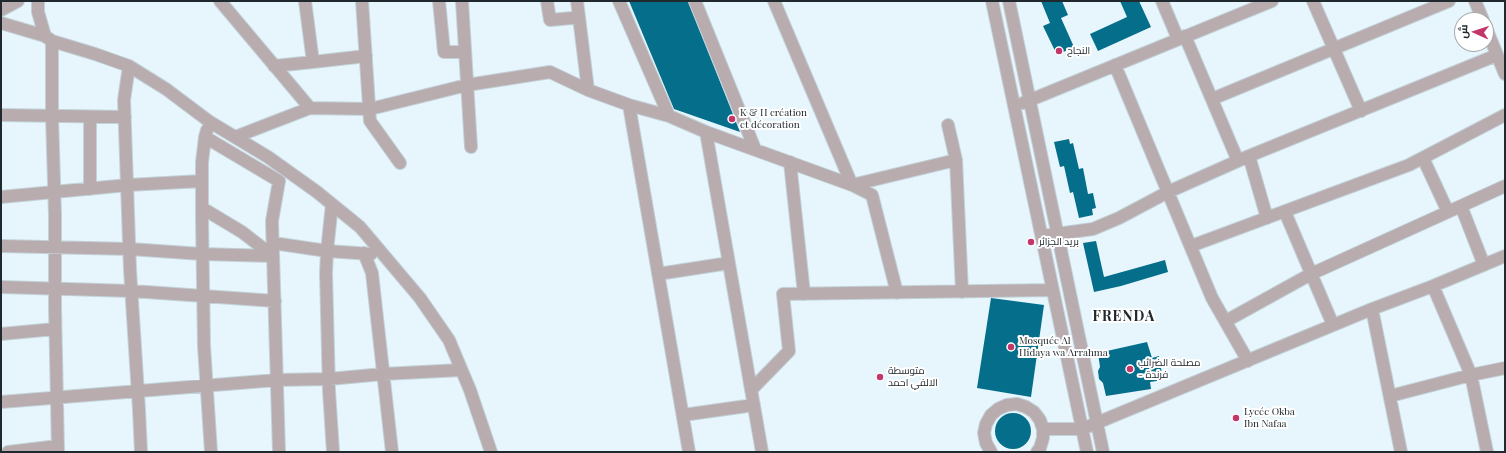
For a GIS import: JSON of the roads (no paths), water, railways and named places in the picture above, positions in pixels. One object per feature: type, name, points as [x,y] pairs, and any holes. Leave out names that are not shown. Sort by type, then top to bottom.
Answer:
[{"type":"street","points":[[1,10],[18,1]]},
{"type":"street","points":[[8,452],[58,449],[54,192],[49,39],[38,12],[38,1]]},
{"type":"street","points":[[220,1],[310,108]]},
{"type":"street","points":[[305,1],[313,62]]},
{"type":"street","points":[[362,1],[370,121],[400,163]]},
{"type":"street","points":[[439,1],[444,52],[465,52]]},
{"type":"street","points":[[462,1],[471,147]]},
{"type":"street","points":[[547,1],[550,20],[572,18],[579,19]]},
{"type":"street","points":[[577,1],[588,90]]},
{"type":"street","points":[[619,1],[669,116]]},
{"type":"street","points":[[695,1],[755,149]]},
{"type":"street","points":[[774,1],[852,185]]},
{"type":"street","points":[[992,1],[1087,452]]},
{"type":"street","points":[[1009,1],[1103,452]]},
{"type":"street","points":[[1162,1],[1212,99],[1238,162]]},
{"type":"street","points":[[1015,106],[1272,1]]},
{"type":"street","points":[[1313,1],[1361,111]]},
{"type":"street","points":[[1212,99],[1449,1]]},
{"type":"street","points":[[1475,1],[1480,12]]},
{"type":"street","points":[[1,23],[129,66],[166,89],[210,122],[268,157],[317,192],[360,227],[420,298],[449,340],[470,390],[491,452]]},
{"type":"street","points":[[1494,48],[1505,74]]},
{"type":"street","points":[[1042,236],[1093,229],[1119,218],[1168,192],[1249,156],[1497,55]]},
{"type":"street","points":[[274,66],[366,56]]},
{"type":"street","points":[[1115,65],[1212,298],[1248,361]]},
{"type":"street","points":[[129,66],[124,100],[132,291],[141,452]]},
{"type":"street","points":[[235,137],[310,108],[370,109],[467,84],[550,72],[588,90],[629,105],[669,116],[706,132],[852,185],[872,195],[897,293]]},
{"type":"street","points":[[629,105],[689,452]]},
{"type":"street","points":[[1191,246],[1409,165],[1505,114]]},
{"type":"street","points":[[1,115],[125,117]]},
{"type":"street","points":[[90,117],[90,189]]},
{"type":"street","points":[[210,122],[205,137],[202,162],[202,254],[206,386],[211,452]]},
{"type":"street","points":[[948,125],[956,160],[962,292]]},
{"type":"street","points":[[706,132],[762,452]]},
{"type":"street","points":[[205,137],[279,181],[272,221],[279,452]]},
{"type":"street","points":[[1249,156],[1267,218]]},
{"type":"street","points":[[1423,158],[1448,212]]},
{"type":"street","points":[[852,185],[956,160]]},
{"type":"street","points":[[790,162],[804,294]]},
{"type":"street","points":[[1,197],[128,185],[202,181]]},
{"type":"street","points":[[1226,321],[1312,274],[1505,186]]},
{"type":"street","points":[[332,204],[326,273],[333,452]]},
{"type":"street","points":[[1461,206],[1484,265]]},
{"type":"street","points":[[202,208],[242,232],[273,256]]},
{"type":"street","points":[[1285,212],[1333,326]]},
{"type":"street","points":[[273,243],[327,251],[384,255]]},
{"type":"street","points":[[1,246],[55,246],[202,254],[273,256]]},
{"type":"street","points":[[364,253],[372,273],[392,452]]},
{"type":"street","points":[[1043,429],[1082,429],[1372,309],[1433,286],[1505,256]]},
{"type":"street","points":[[658,274],[729,263]]},
{"type":"street","points":[[1433,286],[1471,375],[1487,452]]},
{"type":"street","points":[[1,287],[132,291],[275,301]]},
{"type":"street","points":[[751,390],[789,351],[783,294],[1053,290]]},
{"type":"street","points":[[1372,309],[1401,452]]},
{"type":"street","points":[[1,334],[55,329]]},
{"type":"street","points":[[1471,375],[1505,358]]},
{"type":"street","points":[[1390,396],[1471,375],[1505,368]]},
{"type":"street","points":[[1,402],[57,396],[277,380],[329,379],[383,374],[461,370]]},
{"type":"street","points":[[991,452],[986,443],[984,433],[986,424],[991,415],[998,409],[1007,405],[1017,404],[1034,412],[1040,420],[1043,429],[1043,438],[1037,452]]},
{"type":"street","points":[[683,415],[754,405]]},
{"type":"place","name":"النجاح","points":[[1059,51]]},
{"type":"place","name":"K & H création et décoration","points":[[732,119]]},
{"type":"place","name":"بريد الجزائر","points":[[1031,242]]},
{"type":"place","name":"Mosquée Al Hidaya wa Arrahma","points":[[1011,347]]},
{"type":"place","name":"مصلحة الضرائب - فرندة","points":[[1130,369]]},
{"type":"place","name":"متوسطة الالفي احمد","points":[[880,377]]},
{"type":"place","name":"Lycée Okba Ibn Nafaa","points":[[1236,418]]},
{"type":"district","name":"FRENDA","points":[[1124,317]]}]
